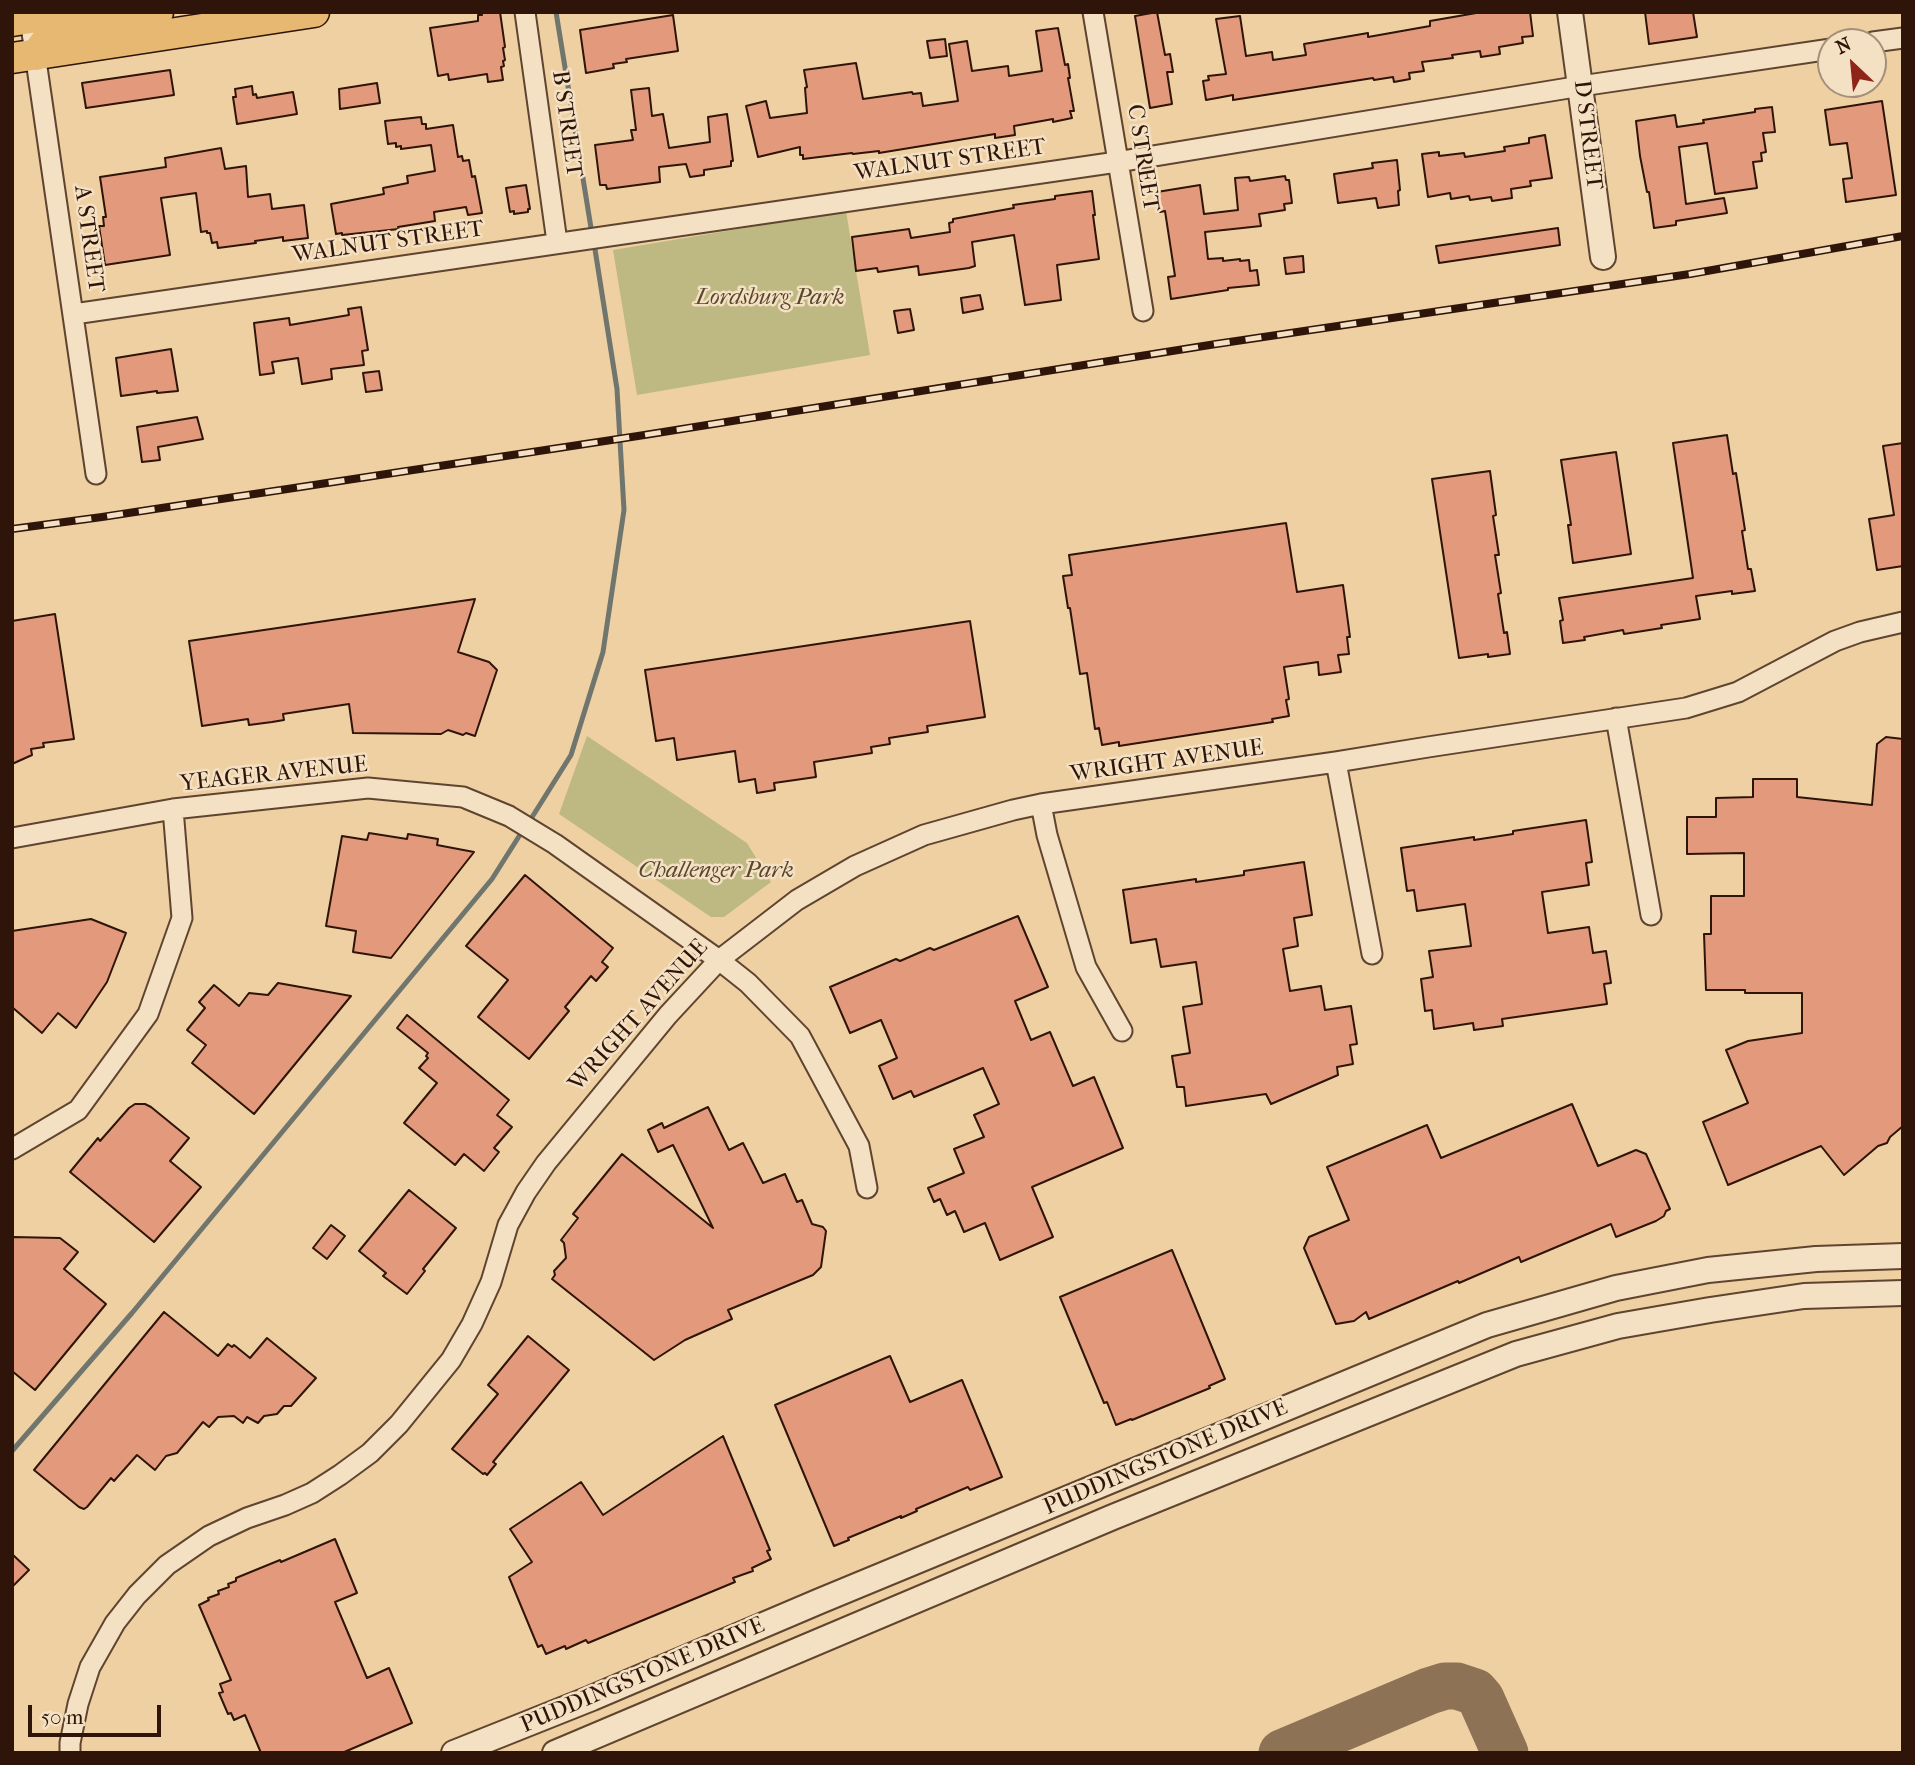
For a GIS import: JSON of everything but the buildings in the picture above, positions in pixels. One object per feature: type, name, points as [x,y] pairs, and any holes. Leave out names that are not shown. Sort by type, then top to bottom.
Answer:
[{"type":"main road","points":[[21,21],[66,12]]},
{"type":"main road","points":[[24,56],[56,28],[158,12]]},
{"type":"main road","points":[[24,56],[314,12]]},
{"type":"street","name":"B STREET","points":[[525,12],[566,241]]},
{"type":"street","name":"C STREET","points":[[1093,12],[1143,311]]},
{"type":"street","name":"D STREET","points":[[1570,12],[1603,257]]},
{"type":"street","name":"A STREET","points":[[21,21],[24,56],[74,314],[96,474]]},
{"type":"street","name":"WALNUT STREET","points":[[74,314],[1117,162],[1581,86],[1817,51]]},
{"type":"street","name":"WRIGHT AVENUE","points":[[70,1753],[78,1704],[90,1667],[115,1623],[137,1595],[167,1565],[209,1536],[312,1493],[340,1475],[370,1452],[399,1424],[450,1360],[472,1324],[491,1282],[508,1226],[526,1192],[546,1163],[668,1015],[719,960],[797,900],[855,866],[924,835],[1013,810],[1686,708],[1738,692],[1835,640],[1903,622]]},
{"type":"street","points":[[1616,718],[1650,915]]},
{"type":"street","points":[[1336,762],[1371,954]]},
{"type":"street","name":"YEAGER AVENUE","points":[[12,838],[173,809],[368,788],[463,797],[509,816],[544,837],[748,983],[800,1036],[859,1146],[867,1188]]},
{"type":"street","points":[[1041,804],[1047,835],[1086,967],[1122,1031]]},
{"type":"street","points":[[12,1149],[78,1110],[148,1014],[182,918],[173,809]]},
{"type":"street","name":"PUDDINGSTONE DRIVE","points":[[454,1753],[1487,1325],[1616,1288],[1708,1270],[1816,1259],[1903,1256]]},
{"type":"street","name":"PUDDINGSTONE DRIVE","points":[[555,1753],[1114,1517],[1516,1354],[1618,1326],[1710,1310],[1804,1296],[1903,1293]]},
{"type":"green space","name":"Lordsburg Park","points":[[846,211],[870,355],[637,395],[613,250]]},
{"type":"green space","name":"Challenger Park","points":[[587,736],[747,843],[771,882],[724,917],[711,917],[559,814]]},
{"type":"waterway","points":[[556,12],[592,234]]},
{"type":"waterway","points":[[529,822],[571,755],[603,652],[624,510],[617,389],[594,243]]},
{"type":"waterway","points":[[12,1451],[132,1313],[492,879],[523,830]]},
{"type":"taxiway","points":[[1282,1753],[1445,1686],[1457,1686],[1475,1692],[1481,1699],[1505,1753]]},
{"type":"railway","points":[[12,529],[638,436],[1216,344],[1690,274],[1903,236]]}]
